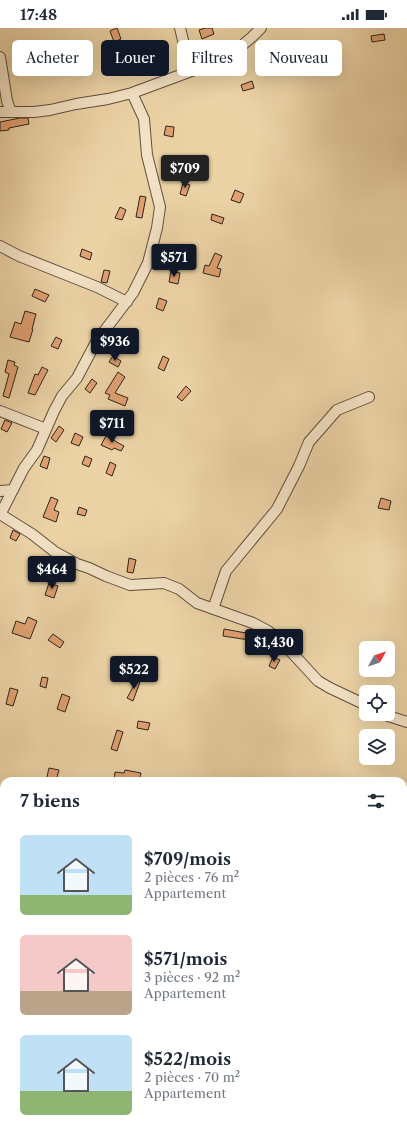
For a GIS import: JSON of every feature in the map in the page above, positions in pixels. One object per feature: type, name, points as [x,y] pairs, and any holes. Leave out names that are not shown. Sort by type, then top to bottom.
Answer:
[{"type":"street","points":[[180,28],[183,40]]},
{"type":"street","points":[[247,41],[261,28]]},
{"type":"street","points":[[0,57],[7,101],[11,112]]},
{"type":"street","points":[[0,112],[34,112],[108,99],[132,93],[177,76]]},
{"type":"street","points":[[132,93],[144,119],[147,155],[160,207],[157,228],[148,263],[133,293],[96,342],[77,378],[62,396],[37,450],[24,468],[0,514],[32,534],[55,552],[77,564],[130,585],[164,583],[179,589],[197,603],[253,623],[268,631],[283,643],[318,681],[359,702]]},
{"type":"street","points":[[0,246],[19,256],[97,287],[127,302]]},
{"type":"street","points":[[212,609],[226,571],[277,509],[300,466],[309,442],[337,410],[368,397]]},
{"type":"street","points":[[0,411],[46,429]]},
{"type":"street","points":[[0,491],[13,490]]},
{"type":"street","points":[[395,718],[407,722]]},
{"type":"building","points":[[117,28],[121,39],[113,40],[110,31]]},
{"type":"building","points":[[212,28],[214,34],[202,39],[199,30]]},
{"type":"building","points":[[384,34],[385,40],[372,42],[371,36]]},
{"type":"building","points":[[252,81],[254,88],[243,91],[241,85]]},
{"type":"building","points":[[28,118],[29,124],[0,131],[0,122]]},
{"type":"building","points":[[166,126],[174,127],[173,137],[164,135]]},
{"type":"building","points":[[183,183],[190,185],[186,196],[180,194]]},
{"type":"building","points":[[235,190],[244,194],[240,203],[231,200]]},
{"type":"building","points":[[140,196],[146,197],[142,218],[136,217]]},
{"type":"building","points":[[120,207],[126,210],[122,220],[115,218]]},
{"type":"building","points":[[212,214],[224,218],[222,224],[211,220]]},
{"type":"building","points":[[82,249],[92,253],[90,260],[80,256]]},
{"type":"building","points":[[215,253],[222,256],[217,268],[221,269],[219,277],[203,273],[205,265],[209,266]]},
{"type":"building","points":[[104,270],[110,271],[107,283],[101,282]]},
{"type":"building","points":[[171,271],[180,273],[178,284],[169,282]]},
{"type":"building","points":[[35,289],[49,295],[45,302],[32,296]]},
{"type":"building","points":[[159,298],[167,301],[163,311],[156,308]]},
{"type":"building","points":[[25,311],[36,314],[29,342],[10,337],[15,322],[21,324]]},
{"type":"building","points":[[56,337],[62,340],[58,349],[51,346]]},
{"type":"building","points":[[113,356],[121,361],[118,367],[109,362]]},
{"type":"building","points":[[163,356],[169,359],[164,371],[158,368]]},
{"type":"building","points":[[8,360],[15,362],[14,365],[18,367],[9,398],[3,396],[9,374],[5,372]]},
{"type":"building","points":[[42,367],[48,370],[35,395],[28,393],[35,374],[38,375]]},
{"type":"building","points":[[118,372],[125,377],[115,393],[128,398],[125,406],[108,399],[110,395],[105,393]]},
{"type":"building","points":[[92,379],[97,383],[90,393],[85,389]]},
{"type":"building","points":[[186,386],[191,391],[182,401],[177,397]]},
{"type":"building","points":[[5,420],[12,423],[7,432],[1,429]]},
{"type":"building","points":[[59,426],[64,430],[56,442],[51,438]]},
{"type":"building","points":[[75,433],[83,437],[79,446],[71,443]]},
{"type":"building","points":[[106,436],[124,446],[121,451],[114,448],[112,450],[101,445]]},
{"type":"building","points":[[44,456],[50,458],[47,469],[40,466]]},
{"type":"building","points":[[85,456],[92,459],[89,467],[82,464]]},
{"type":"building","points":[[110,462],[116,465],[112,476],[106,473]]},
{"type":"building","points":[[51,497],[58,500],[54,510],[59,512],[56,522],[43,517]]},
{"type":"building","points":[[381,498],[391,501],[389,510],[378,508]]},
{"type":"building","points":[[79,507],[87,510],[85,516],[77,514]]},
{"type":"building","points":[[13,530],[20,534],[16,541],[10,538]]},
{"type":"building","points":[[129,558],[136,560],[133,573],[127,572]]},
{"type":"building","points":[[39,563],[46,566],[41,576],[35,574]]},
{"type":"building","points":[[49,583],[58,586],[54,598],[45,595]]},
{"type":"building","points":[[28,617],[37,621],[30,639],[12,633],[16,621],[25,624]]},
{"type":"building","points":[[224,629],[257,635],[256,641],[223,636]]},
{"type":"building","points":[[53,634],[64,642],[60,648],[48,640]]},
{"type":"building","points":[[273,657],[280,660],[275,669],[269,666]]},
{"type":"building","points":[[42,677],[48,678],[46,688],[40,686]]},
{"type":"building","points":[[138,678],[141,679],[133,701],[127,698]]},
{"type":"building","points":[[10,688],[18,690],[13,706],[6,704]]},
{"type":"building","points":[[62,694],[70,697],[65,712],[57,709]]},
{"type":"building","points":[[138,721],[150,723],[148,730],[137,728]]},
{"type":"building","points":[[117,730],[123,732],[117,751],[111,749]]},
{"type":"building","points":[[49,768],[59,770],[57,777],[47,777]]},
{"type":"building","points":[[125,770],[141,773],[140,777],[114,777],[115,772],[124,773]]}]
